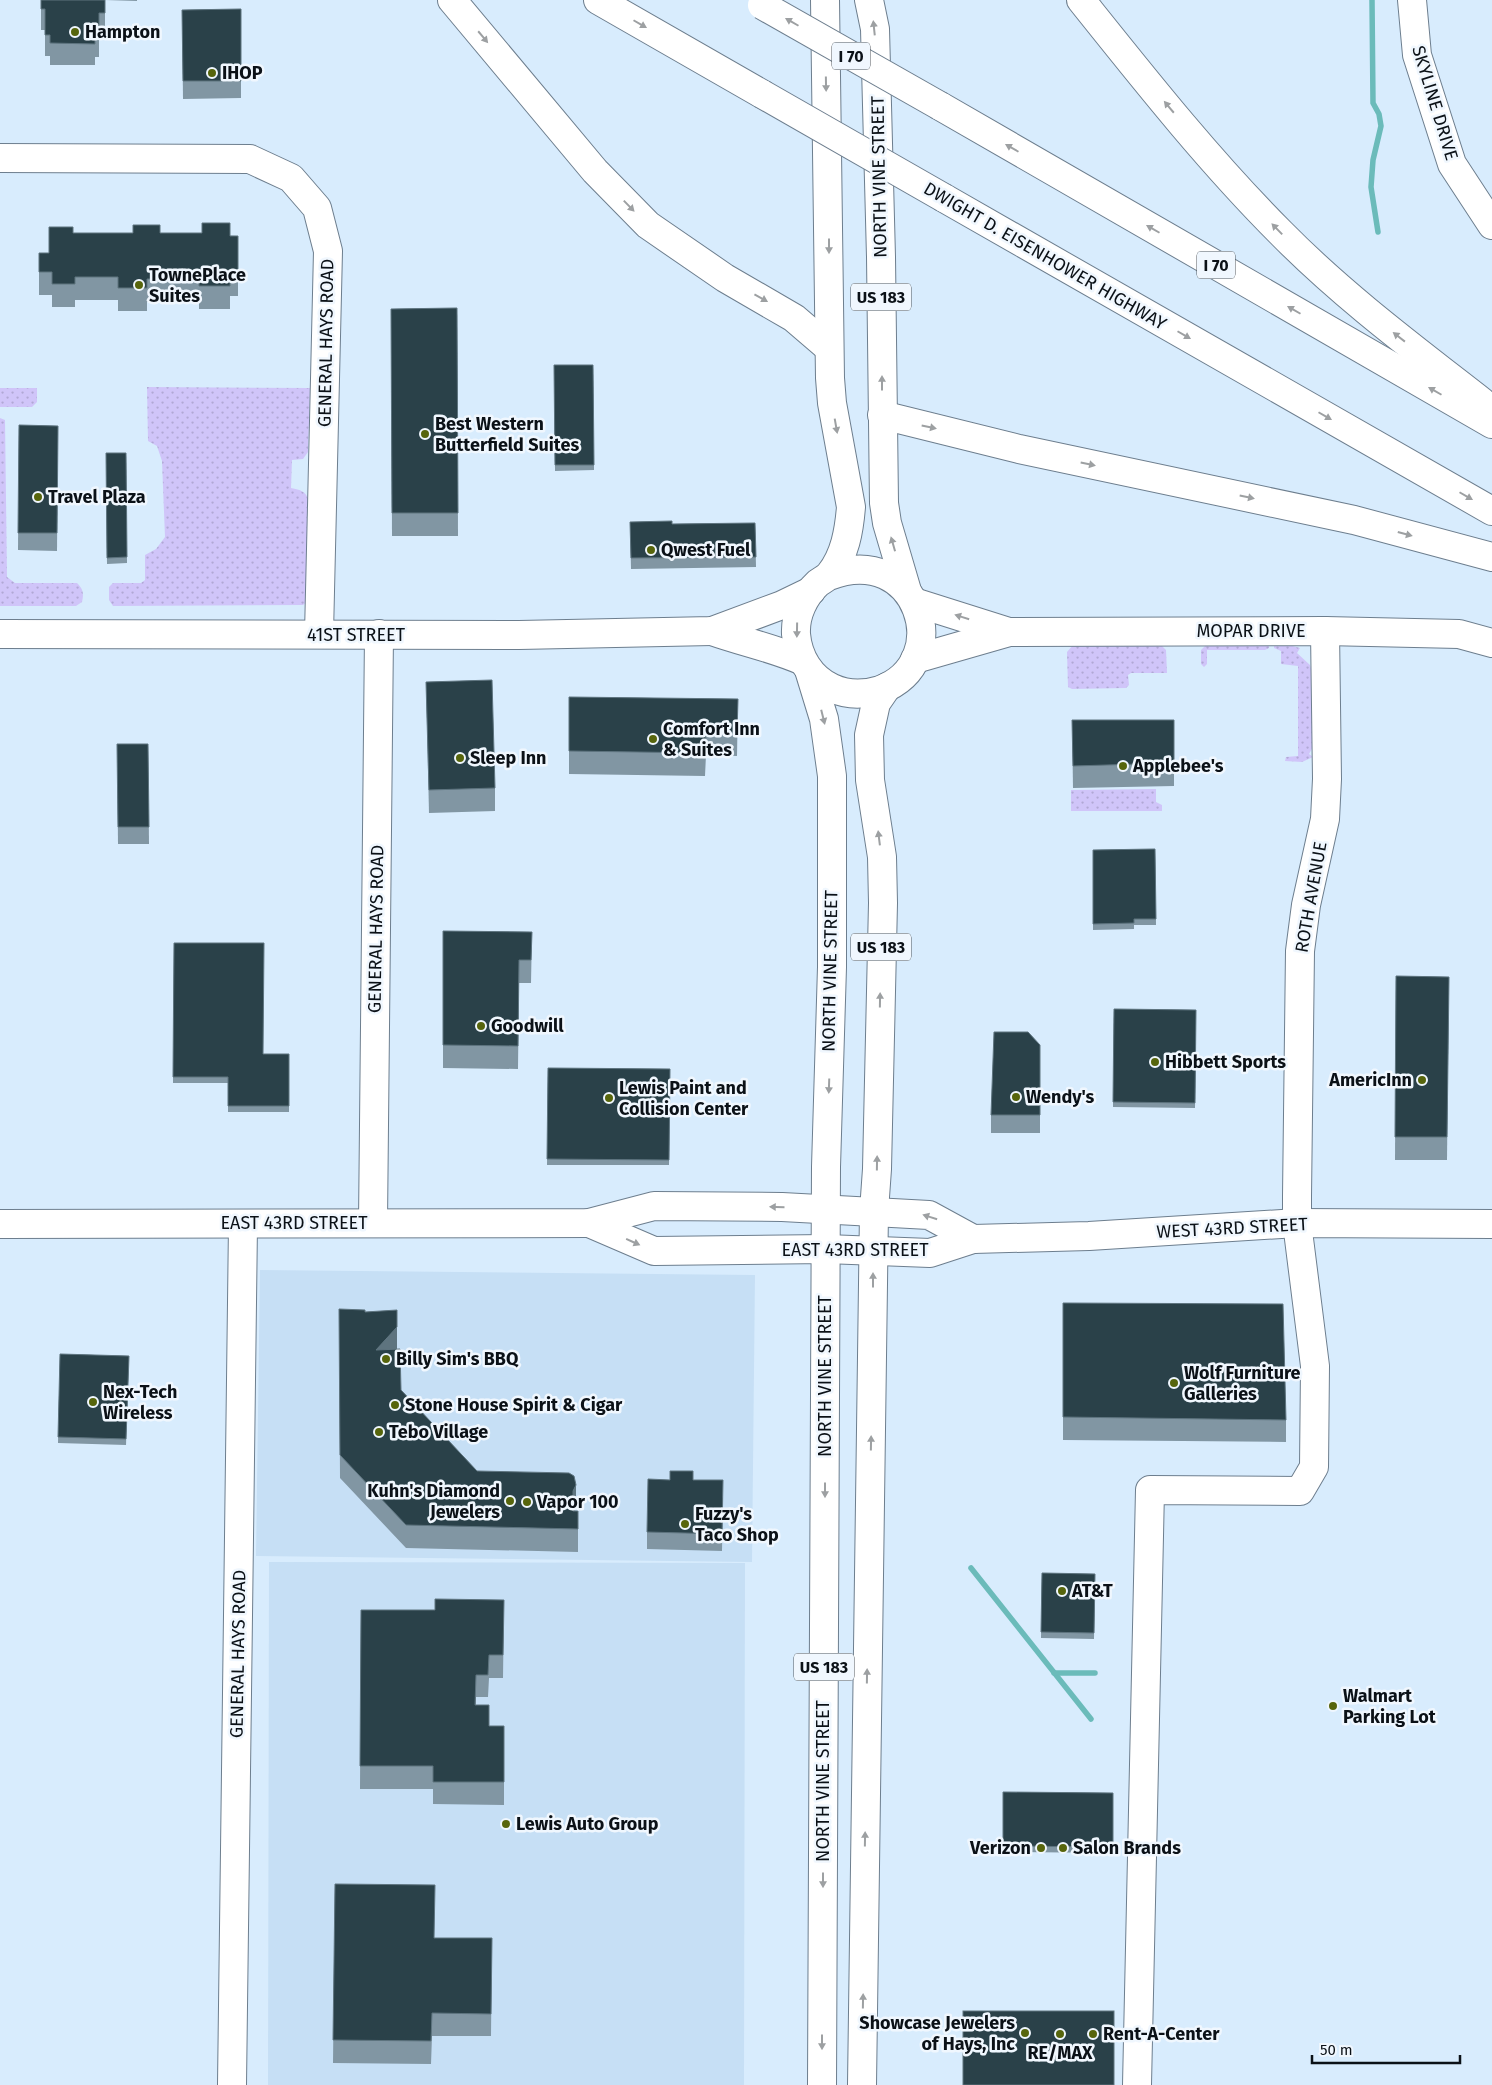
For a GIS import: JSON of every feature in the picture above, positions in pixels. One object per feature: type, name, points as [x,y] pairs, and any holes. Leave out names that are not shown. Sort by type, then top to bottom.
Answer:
[{"type":"main road","points":[[452,0],[595,171],[648,225],[725,278],[794,318],[829,348]]},
{"type":"main road","name":"DWIGHT D. EISENHOWER HIGHWAY","points":[[598,0],[1492,511]]},
{"type":"main road","name":"US 183","points":[[820,583],[842,554],[850,524],[850,506],[832,403],[829,348],[825,0]]},
{"type":"main road","name":"NORTH VINE STREET","points":[[869,0],[875,29],[881,257],[884,503],[887,523],[910,596]]},
{"type":"main road","points":[[1081,0],[1220,169],[1282,234],[1392,332],[1492,410]]},
{"type":"main road","name":"SKYLINE DRIVE","points":[[1412,0],[1417,55],[1452,164],[1492,225]]},
{"type":"main road","name":"I 70","points":[[758,2],[1492,424]]},
{"type":"main road","name":"GENERAL HAYS ROAD","points":[[0,158],[250,159],[292,178],[317,208],[328,250],[319,634]]},
{"type":"main road","points":[[882,415],[1019,449],[1354,520],[1492,557]]},
{"type":"main road","points":[[871,570],[897,581],[910,596],[920,620],[921,640],[915,659],[903,676],[887,687],[866,693],[845,692],[831,688],[819,680],[806,666],[797,640],[797,617],[802,603],[820,583],[842,571],[871,570]]},
{"type":"main road","name":"41ST STREET","points":[[0,634],[519,635],[712,631],[782,605],[820,583]]},
{"type":"main road","name":"MOPAR DRIVE","points":[[910,596],[1009,632]]},
{"type":"main road","name":"41ST STREET","points":[[712,631],[750,644],[777,650],[806,666]]},
{"type":"main road","name":"MOPAR DRIVE","points":[[915,659],[1009,632],[1325,631],[1459,634],[1492,643]]},
{"type":"main road","name":"ROTH AVENUE","points":[[1137,2085],[1150,1490],[1300,1491],[1314,1467],[1315,1366],[1297,1223],[1300,951],[1306,905],[1325,819],[1327,779],[1325,631]]},
{"type":"main road","name":"GENERAL HAYS ROAD","points":[[372,1223],[379,634]]},
{"type":"main road","name":"NORTH VINE STREET","points":[[806,666],[824,719],[832,776],[832,967],[826,1209],[822,2085]]},
{"type":"main road","name":"US 183","points":[[862,2085],[873,1251],[877,1169],[882,903],[882,857],[870,780],[869,735],[876,703],[887,687]]},
{"type":"main road","name":"EAST 43RD STREET","points":[[0,1224],[589,1223],[654,1206],[782,1207],[930,1215],[973,1239]]},
{"type":"main road","name":"EAST 43RD STREET","points":[[589,1223],[654,1252],[826,1248],[930,1253],[973,1239]]},
{"type":"main road","name":"WEST 43RD STREET","points":[[973,1239],[1089,1236],[1297,1223],[1492,1224]]},
{"type":"main road","name":"GENERAL HAYS ROAD","points":[[232,2085],[243,1224]]},
{"type":"shaded area","points":[[147,387],[310,388],[308,452],[303,459],[292,460],[291,488],[302,491],[309,500],[308,601],[303,605],[113,606],[109,600],[109,587],[113,583],[141,583],[145,580],[145,555],[156,549],[165,537],[162,461],[157,446],[148,441]]},
{"type":"shaded area","points":[[0,388],[37,388],[37,402],[32,407],[0,407]]},
{"type":"shaded area","points":[[0,418],[5,420],[7,577],[15,583],[77,583],[82,589],[83,596],[82,602],[76,606],[0,606]]},
{"type":"shaded area","points":[[1281,643],[1300,648],[1297,653],[1310,665],[1315,683],[1313,747],[1309,754],[1313,757],[1302,762],[1285,761],[1286,757],[1298,756],[1298,666],[1281,664],[1281,651],[1274,648],[1274,644]]},
{"type":"shaded area","points":[[1160,644],[1166,650],[1167,673],[1131,673],[1128,675],[1129,685],[1126,688],[1072,689],[1068,687],[1067,652],[1073,645]]},
{"type":"shaded area","points":[[1206,645],[1269,645],[1269,648],[1265,650],[1207,650],[1207,664],[1204,667],[1201,664],[1201,650]]},
{"type":"shaded area","points":[[1156,789],[1156,802],[1162,805],[1162,811],[1071,811],[1071,790]]},
{"type":"shaded area","name":"Tebo Village","points":[[260,1270],[755,1275],[752,1562],[256,1556]]},
{"type":"shaded area","name":"Lewis Auto Group","points":[[269,1562],[745,1563],[744,2085],[268,2085]]},
{"type":"building","name":"Hampton","points":[[41,0],[105,0],[105,13],[99,13],[99,36],[95,36],[95,44],[50,43],[50,35],[45,35],[45,9],[41,9]]},
{"type":"building","name":"IHOP","points":[[241,9],[241,81],[183,81],[182,10]]},
{"type":"building","points":[[202,223],[230,223],[230,236],[238,236],[238,273],[230,273],[230,286],[199,286],[199,279],[147,279],[147,288],[118,288],[118,277],[75,277],[75,284],[52,284],[52,272],[39,272],[39,253],[49,253],[49,227],[73,227],[73,233],[133,233],[133,225],[160,225],[160,233],[202,233]]},
{"type":"building","name":"Best Western Butterfield Suites","points":[[457,308],[458,513],[392,513],[391,309]]},
{"type":"building","points":[[554,365],[593,365],[594,465],[555,465]]},
{"type":"building","name":"Travel Plaza","points":[[19,425],[58,426],[57,533],[18,533]]},
{"type":"building","points":[[106,453],[126,453],[127,557],[107,558]]},
{"type":"building","points":[[672,521],[672,524],[755,523],[756,557],[631,558],[630,522]]},
{"type":"building","name":"Sleep Inn","points":[[492,680],[495,788],[429,790],[426,682]]},
{"type":"building","points":[[569,697],[738,699],[737,733],[706,732],[705,753],[569,751]]},
{"type":"building","points":[[1072,720],[1174,720],[1174,763],[1073,766]]},
{"type":"building","points":[[117,744],[148,744],[149,827],[118,827]]},
{"type":"building","points":[[1155,849],[1156,919],[1134,919],[1134,923],[1093,924],[1093,850]]},
{"type":"building","name":"Goodwill","points":[[443,931],[532,932],[531,960],[519,960],[518,1046],[443,1045]]},
{"type":"building","points":[[174,943],[264,943],[263,1054],[289,1054],[289,1106],[228,1106],[228,1077],[173,1077]]},
{"type":"building","name":"AmericInn","points":[[1396,976],[1449,977],[1447,1137],[1395,1137]]},
{"type":"building","name":"Hibbett Sports","points":[[1114,1009],[1196,1010],[1195,1103],[1113,1102]]},
{"type":"building","name":"Wendy's","points":[[994,1032],[1028,1032],[1040,1045],[1040,1115],[991,1115]]},
{"type":"building","name":"Lewis Paint and Collision Center","points":[[548,1068],[670,1069],[669,1160],[547,1159]]},
{"type":"building","name":"Wolf Furniture Galleries","points":[[1063,1303],[1283,1304],[1286,1420],[1063,1417]]},
{"type":"building","name":"Tebo Village","points":[[339,1309],[365,1310],[365,1312],[397,1310],[397,1327],[376,1350],[400,1349],[401,1390],[477,1471],[569,1473],[574,1476],[576,1485],[573,1491],[573,1511],[578,1511],[578,1529],[406,1525],[340,1455]]},
{"type":"building","name":"Nex-Tech Wireless","points":[[60,1354],[129,1356],[126,1439],[58,1437]]},
{"type":"building","name":"Fuzzy's Taco Shop","points":[[670,1471],[693,1471],[693,1480],[723,1480],[722,1534],[647,1532],[648,1479],[670,1480]]},
{"type":"building","points":[[1042,1573],[1095,1574],[1094,1633],[1041,1632]]},
{"type":"building","points":[[435,1599],[504,1600],[503,1655],[489,1655],[488,1675],[476,1675],[475,1705],[489,1705],[489,1726],[504,1726],[504,1782],[433,1782],[433,1766],[360,1766],[361,1610],[435,1610]]},
{"type":"building","points":[[1003,1792],[1113,1793],[1113,1847],[1003,1846]]},
{"type":"building","points":[[335,1884],[435,1885],[434,1938],[492,1938],[491,2014],[432,2013],[431,2041],[333,2040]]},
{"type":"building","points":[[963,2011],[1114,2011],[1114,2085],[963,2085]]},
{"type":"waterway","points":[[1372,0],[1373,103],[1379,114],[1381,126],[1373,160],[1371,187],[1378,232]]},
{"type":"waterway","points":[[971,1568],[1091,1719]]},
{"type":"waterway","points":[[1054,1673],[1095,1673]]},
{"type":"place","name":"Hampton","points":[[75,32]]},
{"type":"place","name":"IHOP","points":[[212,73]]},
{"type":"place","name":"TownePlace Suites","points":[[139,285]]},
{"type":"place","name":"Best Western Butterfield Suites","points":[[425,434]]},
{"type":"place","name":"Travel Plaza","points":[[38,497]]},
{"type":"place","name":"Qwest Fuel","points":[[651,550]]},
{"type":"place","name":"Comfort Inn & Suites","points":[[653,739]]},
{"type":"place","name":"Sleep Inn","points":[[460,758]]},
{"type":"place","name":"Applebee's","points":[[1123,766]]},
{"type":"place","name":"Goodwill","points":[[481,1026]]},
{"type":"place","name":"Hibbett Sports","points":[[1155,1062]]},
{"type":"place","name":"AmericInn","points":[[1422,1080]]},
{"type":"place","name":"Wendy's","points":[[1016,1097]]},
{"type":"place","name":"Lewis Paint and Collision Center","points":[[609,1098]]},
{"type":"place","name":"Billy Sim's BBQ","points":[[386,1359]]},
{"type":"place","name":"Wolf Furniture Galleries","points":[[1174,1383]]},
{"type":"place","name":"Nex-Tech Wireless","points":[[93,1402]]},
{"type":"place","name":"Stone House Spirit & Cigar","points":[[395,1405]]},
{"type":"place","name":"Tebo Village","points":[[379,1432]]},
{"type":"place","name":"Kuhn's Diamond Jewelers","points":[[510,1501]]},
{"type":"place","name":"Vapor 100","points":[[527,1502]]},
{"type":"place","name":"Fuzzy's Taco Shop","points":[[685,1524]]},
{"type":"place","name":"AT&T","points":[[1062,1591]]},
{"type":"place","name":"Walmart Parking Lot","points":[[1333,1706]]},
{"type":"place","name":"Lewis Auto Group","points":[[506,1824]]},
{"type":"place","name":"Verizon","points":[[1041,1848]]},
{"type":"place","name":"Salon Brands","points":[[1063,1848]]},
{"type":"place","name":"Showcase Jewelers of Hays, Inc","points":[[1025,2033]]},
{"type":"place","name":"RE/MAX","points":[[1060,2034]]},
{"type":"place","name":"Rent-A-Center","points":[[1093,2034]]}]
